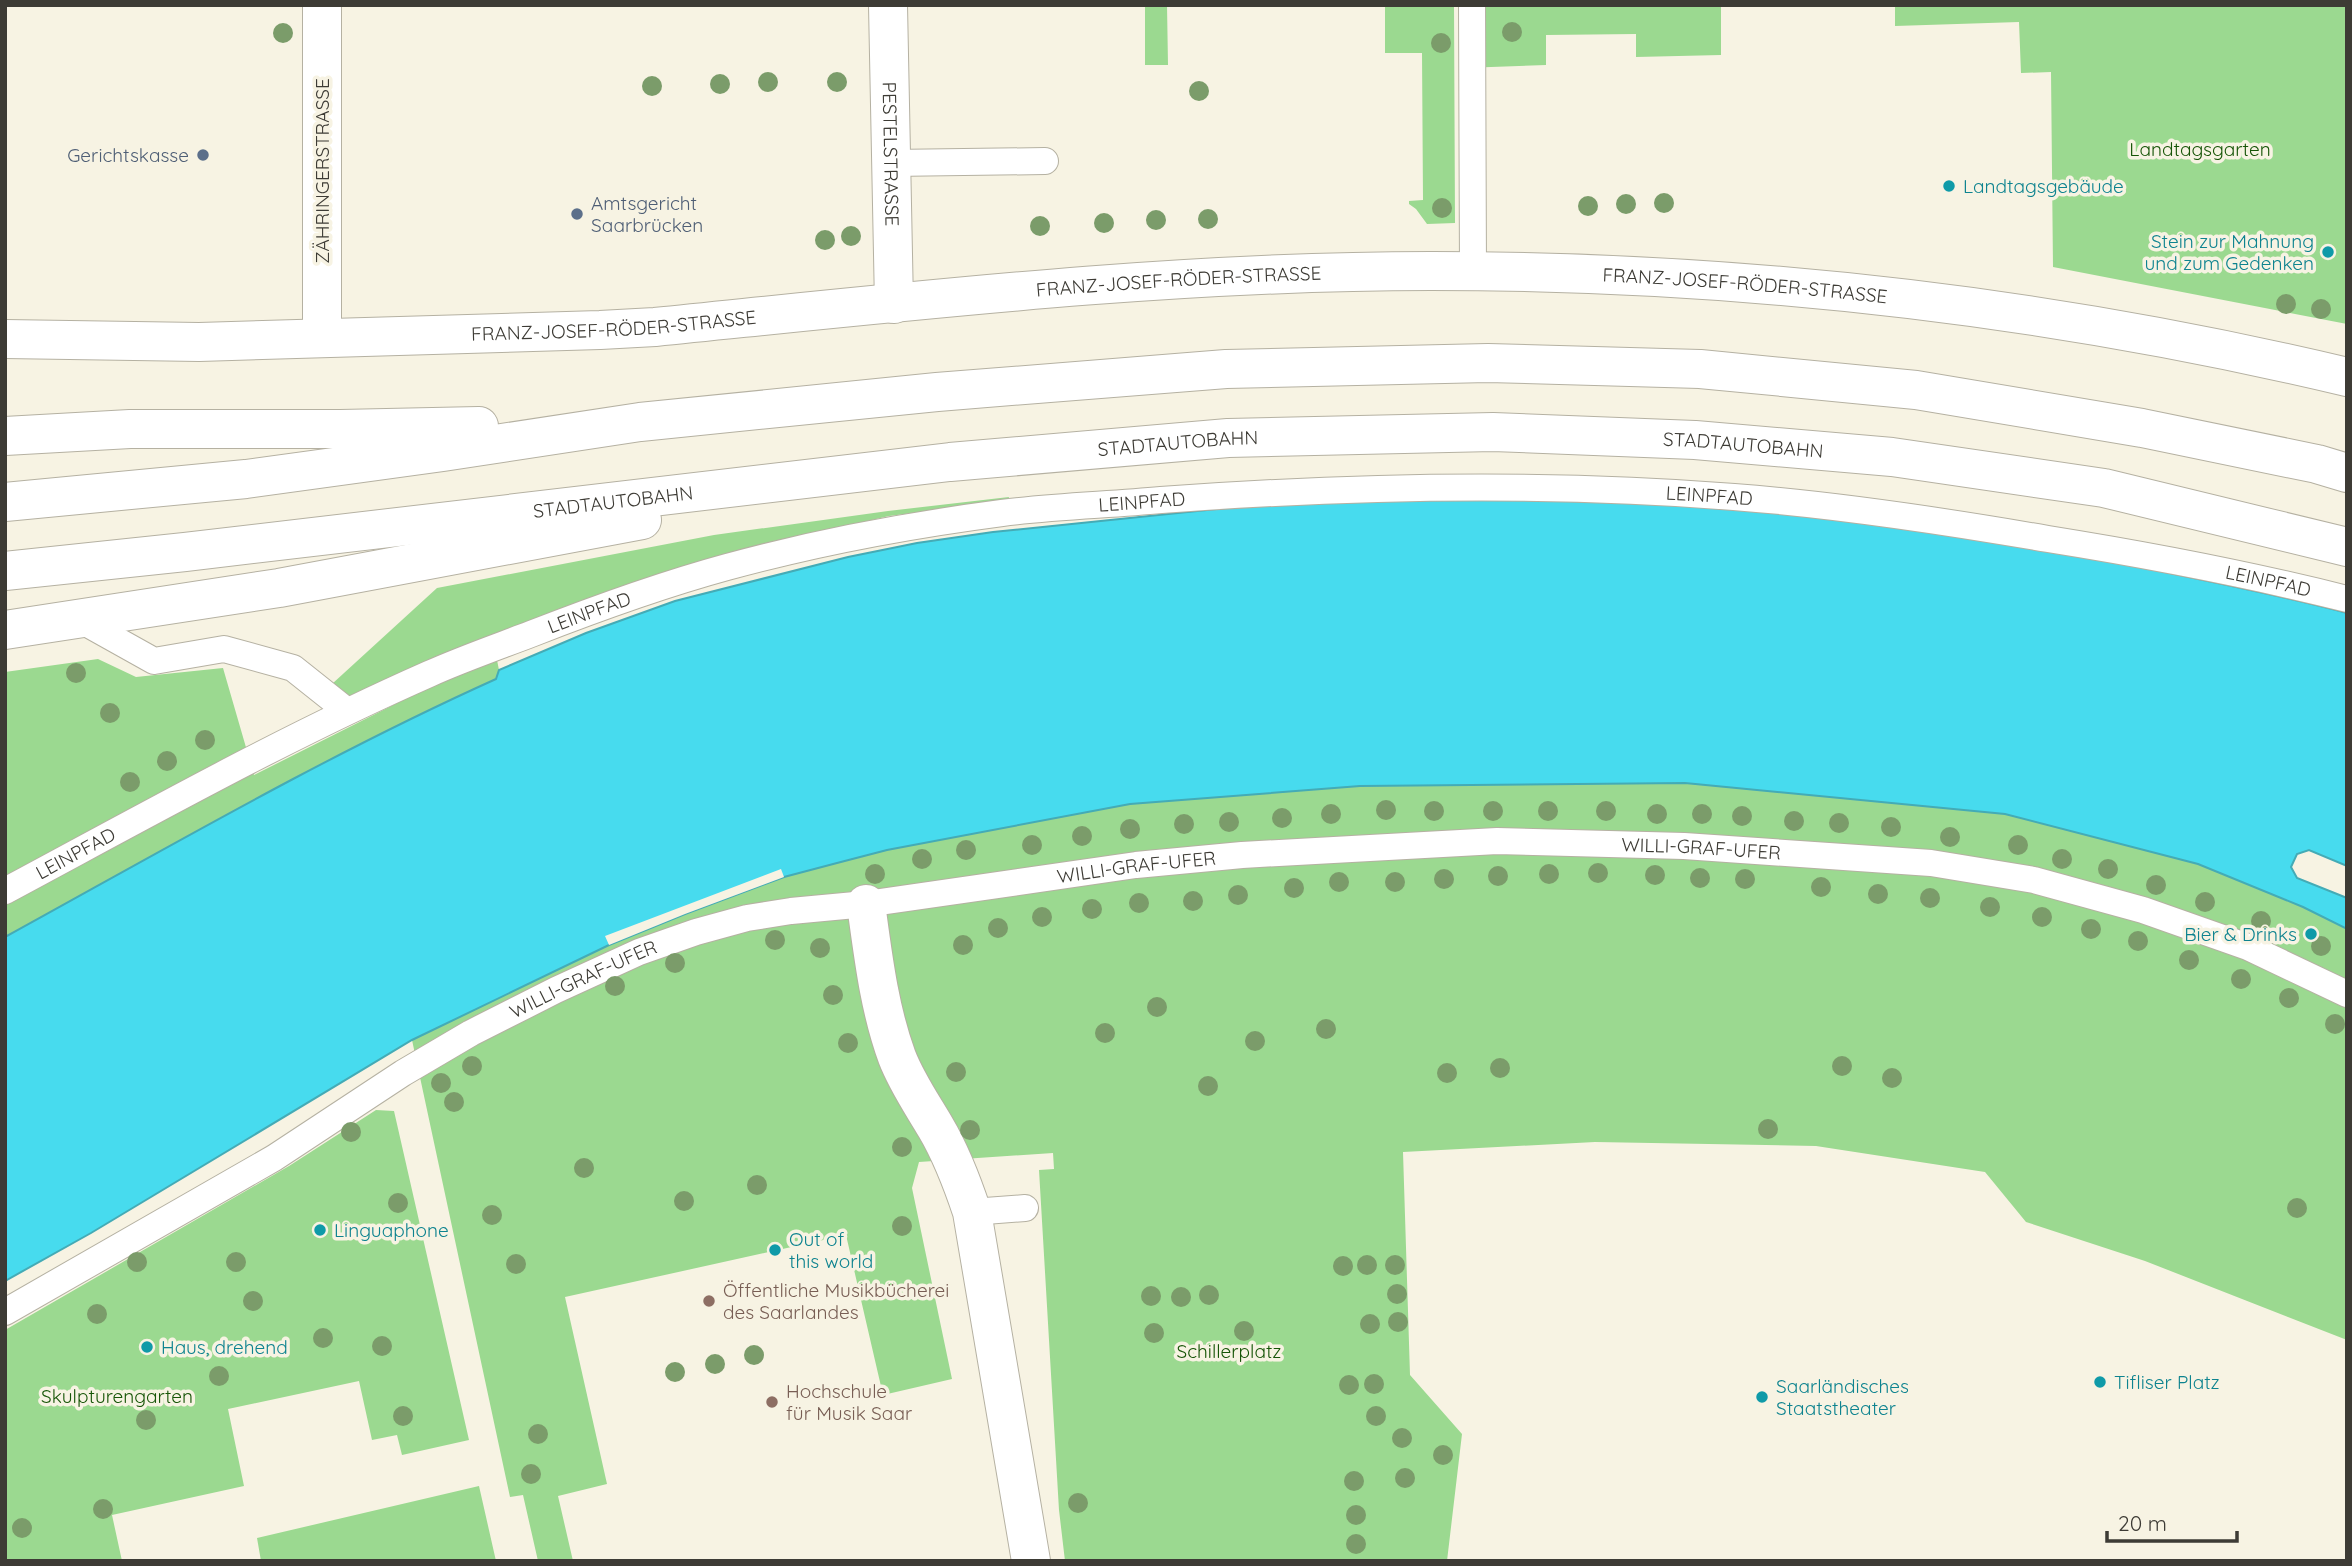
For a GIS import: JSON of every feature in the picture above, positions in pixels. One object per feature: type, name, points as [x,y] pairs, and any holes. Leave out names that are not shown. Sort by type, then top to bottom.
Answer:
[{"type":"main road","name":"ZÄHRINGERSTRASSE","points":[[322,5],[322,338]]},
{"type":"main road","name":"PESTELSTRASSE","points":[[888,5],[894,304]]},
{"type":"main road","name":"FRANZ-JOSEF-RÖDER-STRASSE","points":[[5,339],[200,342],[460,336],[641,328],[1017,291],[1257,275],[1473,271],[1698,278],[1976,306],[2235,351],[2347,377]]},
{"type":"main road","points":[[5,502],[246,479],[640,422],[937,392],[1226,369],[1488,363],[1700,369],[1916,390],[2142,428],[2316,464],[2347,473]]},
{"type":"main road","points":[[5,436],[130,429],[340,429],[640,422]]},
{"type":"main road","name":"STADTAUTOBAHN","points":[[5,571],[950,462],[1228,438],[1493,432],[1695,440],[1892,457],[2104,488],[2347,547]]},
{"type":"main road","points":[[5,630],[279,588],[628,524],[775,482]]},
{"type":"main road","points":[[866,904],[878,985],[897,1056],[914,1093],[957,1168],[972,1212],[1031,1561]]},
{"type":"lane","points":[[1472,5],[1473,271]]},
{"type":"lane","points":[[891,163],[1045,160]]},
{"type":"lane","name":"LEINPFAD","points":[[5,891],[251,759],[434,671],[625,599],[723,568],[892,529],[1008,512],[1275,491],[1432,487],[1596,490],[1733,497],[1919,517],[2125,551],[2347,599]]},
{"type":"lane","points":[[78,618],[153,662],[224,649],[293,668],[347,711]]},
{"type":"lane","name":"WILLI-GRAF-UFER","points":[[5,1312],[274,1158],[471,1032],[639,952],[747,918],[866,904],[1069,873],[1242,855],[1497,841],[1684,846],[1931,863],[2034,880],[2143,910],[2248,947],[2347,994]]},
{"type":"lane","points":[[972,1212],[1025,1208]]},
{"type":"green space","points":[[1145,5],[1167,5],[1168,65],[1145,65]]},
{"type":"green space","points":[[1385,5],[1454,5],[1455,223],[1427,224],[1409,204],[1409,201],[1423,200],[1422,53],[1385,53]]},
{"type":"green space","points":[[1463,5],[1721,5],[1721,55],[1636,57],[1636,34],[1546,35],[1546,65],[1463,68]]},
{"type":"green space","name":"Landtagsgarten","points":[[1895,5],[2347,5],[2347,324],[2053,267],[2051,72],[2021,73],[2019,22],[1895,26]]},
{"type":"green space","points":[[1009,497],[1008,501],[889,516],[718,556],[679,568],[351,698],[332,684],[437,588],[714,535]]},
{"type":"green space","points":[[98,659],[136,677],[223,668],[254,775],[439,682],[497,660],[499,670],[496,679],[310,771],[5,937],[5,672]]},
{"type":"green space","name":"Schillerplatz","points":[[1685,783],[2005,814],[2198,864],[2303,907],[2347,929],[2347,1340],[2145,1261],[2026,1222],[1985,1172],[1816,1146],[1595,1142],[1403,1152],[1410,1375],[1462,1434],[1447,1561],[1065,1561],[1059,1510],[1039,1170],[1054,1169],[1053,1153],[919,1162],[912,1188],[952,1379],[883,1395],[846,1235],[565,1297],[607,1484],[558,1496],[573,1561],[538,1561],[523,1495],[510,1497],[412,1040],[609,945],[685,914],[784,877],[887,850],[1130,804],[1360,786]]},
{"type":"green space","name":"Skulpturengarten","points":[[376,1110],[394,1111],[469,1440],[402,1455],[397,1435],[372,1440],[359,1381],[228,1409],[244,1486],[112,1515],[122,1561],[5,1561],[5,1330],[289,1166]]},
{"type":"green space","points":[[479,1486],[496,1561],[261,1561],[257,1538]]},
{"type":"water","points":[[1431,498],[1657,504],[1850,521],[2086,557],[2257,591],[2347,613],[2347,866],[2309,850],[2297,854],[2291,867],[2297,878],[2347,898],[2347,929],[2303,907],[2198,864],[2005,814],[1685,783],[1360,786],[1130,804],[887,850],[784,877],[609,945],[412,1040],[91,1233],[5,1281],[5,937],[187,836],[371,739],[496,679],[499,670],[586,633],[675,601],[848,557],[993,532],[1275,503]]},
{"type":"pier","points":[[781,869],[784,877],[609,945],[605,936]]},
{"type":"place","name":"Gerichtskasse","points":[[203,155]]},
{"type":"place","name":"Landtagsgebäude","points":[[1949,186]]},
{"type":"place","name":"Amtsgericht Saarbrücken","points":[[577,214]]},
{"type":"place","name":"Stein zur Mahnung und zum Gedenken","points":[[2328,252]]},
{"type":"place","name":"Bier & Drinks","points":[[2311,934]]},
{"type":"place","name":"Linguaphone","points":[[320,1230]]},
{"type":"place","name":"Out of this world","points":[[775,1250]]},
{"type":"place","name":"Öffentliche Musikbücherei des Saarlandes","points":[[709,1301]]},
{"type":"place","name":"Haus, drehend","points":[[147,1347]]},
{"type":"place","name":"Tifliser Platz","points":[[2100,1382]]},
{"type":"place","name":"Saarländisches Staatstheater","points":[[1762,1397]]},
{"type":"place","name":"Hochschule für Musik Saar","points":[[772,1402]]}]
